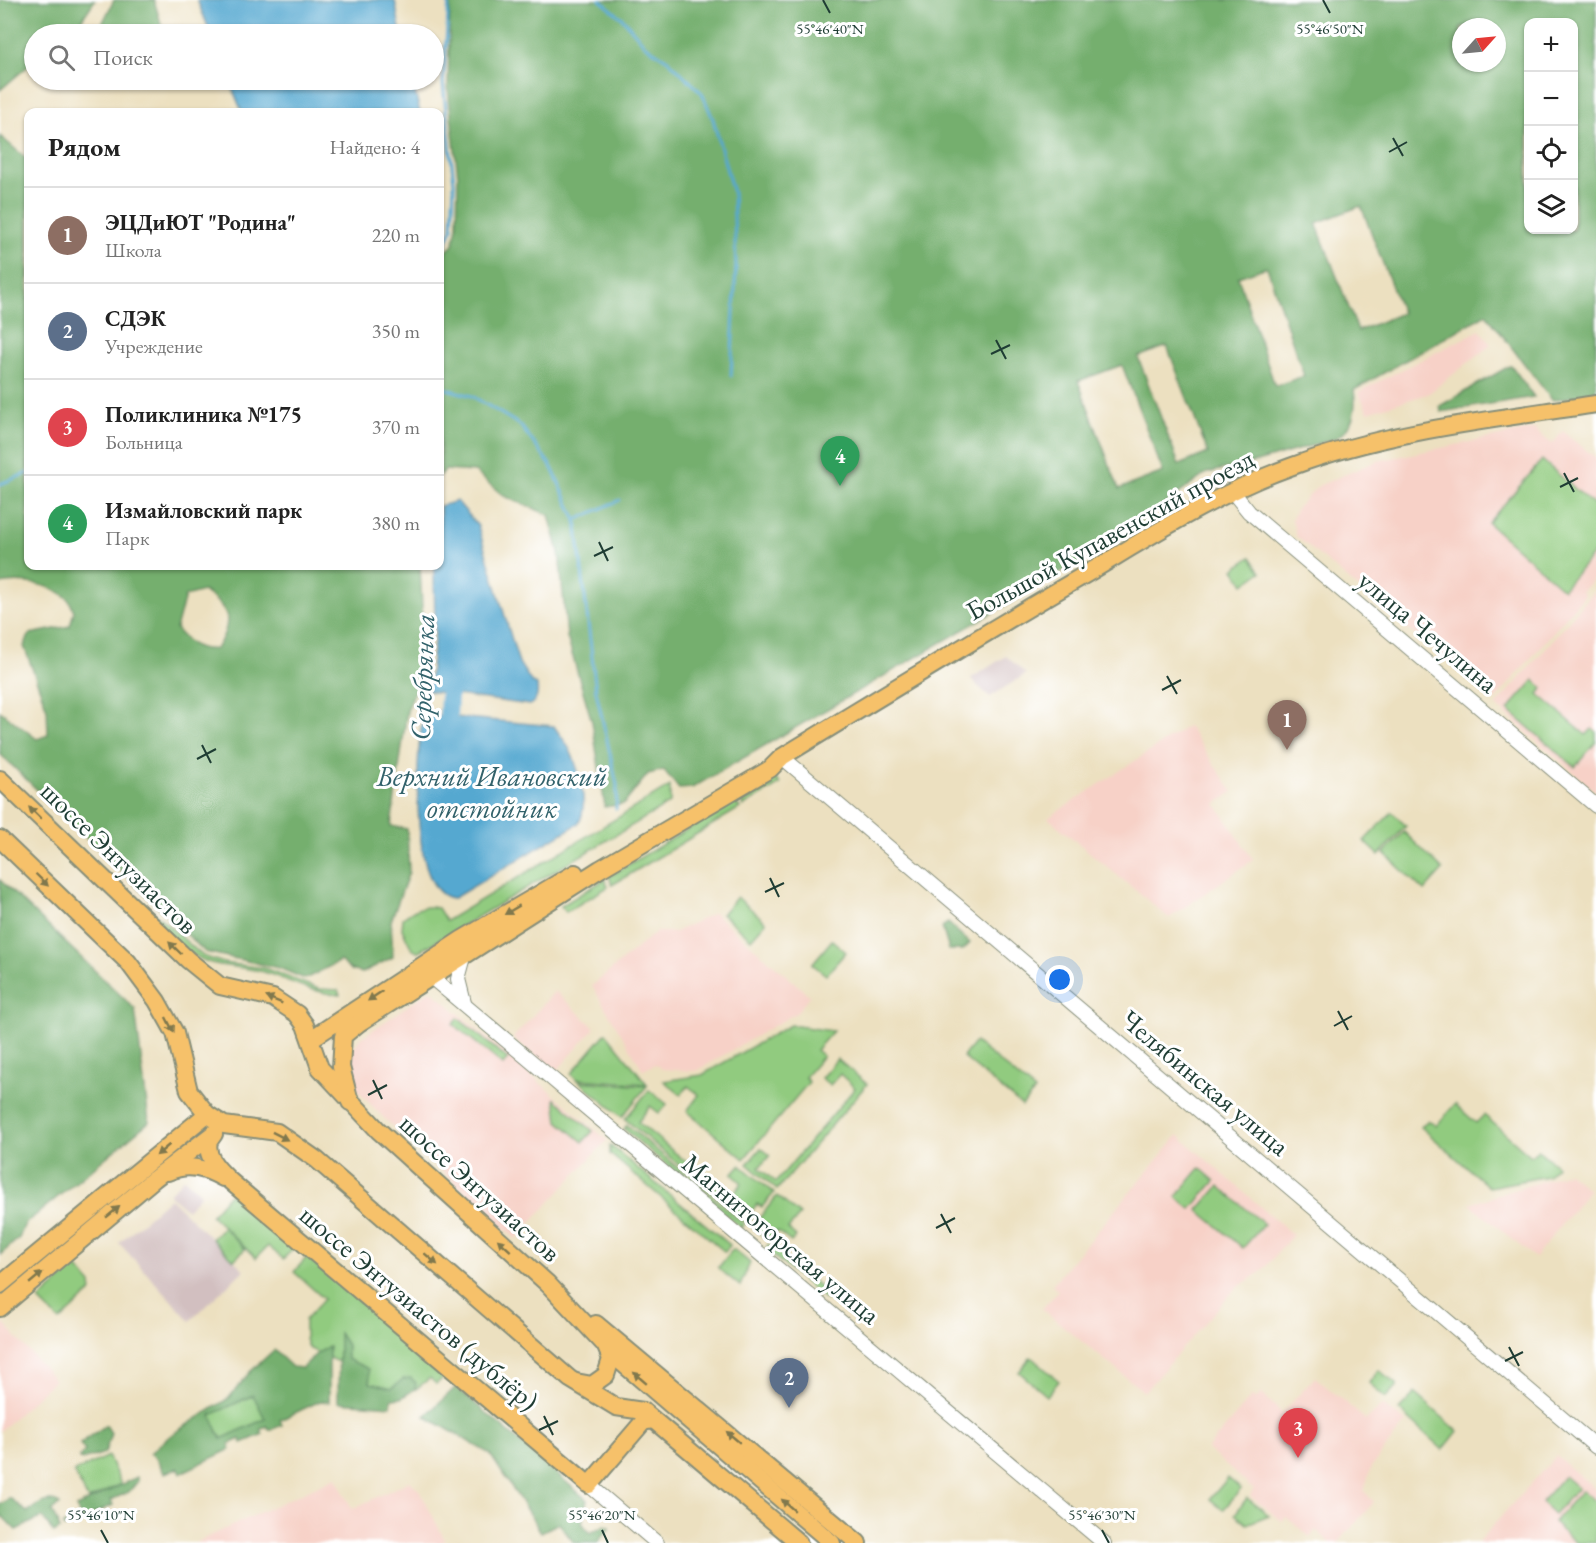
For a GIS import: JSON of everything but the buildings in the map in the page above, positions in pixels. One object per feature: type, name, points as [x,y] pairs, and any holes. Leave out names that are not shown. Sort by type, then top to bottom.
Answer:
[{"type":"main road","name":"Большой Купавенский проезд","points":[[350,1102],[341,1067],[343,1036],[427,971],[464,957],[600,869],[770,769],[782,757],[1041,600],[1232,491],[1291,466],[1378,440],[1461,422],[1596,404]]},
{"type":"main road","name":"Большой Купавенский проезд","points":[[311,1039],[427,971],[763,761],[782,757]]},
{"type":"main road","name":"шоссе Энтузиастов","points":[[0,779],[188,960],[220,986],[273,998],[287,1005],[305,1025],[320,1068],[350,1102],[548,1284],[603,1343],[832,1543]]},
{"type":"main road","points":[[0,839],[128,962],[158,1001],[174,1033],[189,1091],[219,1129]]},
{"type":"main road","points":[[0,1285],[207,1114]]},
{"type":"main road","points":[[0,1308],[154,1179],[219,1129],[277,1132],[317,1160],[570,1379],[616,1407],[646,1418],[799,1543]]},
{"type":"main road","name":"шоссе Энтузиастов (дублёр)","points":[[219,1129],[208,1141],[209,1152],[215,1165],[230,1181],[589,1485]]},
{"type":"main road","name":"шоссе Энтузиастов (дублёр)","points":[[154,1179],[186,1166],[207,1170],[230,1181]]},
{"type":"main road","points":[[548,1284],[858,1543]]},
{"type":"main road","points":[[570,1379],[586,1386],[603,1380],[611,1364],[609,1353],[603,1343]]},
{"type":"main road","points":[[589,1485],[646,1418]]},
{"type":"street","name":"улица Чечулина","points":[[1232,491],[1249,512],[1596,807]]},
{"type":"street","name":"Челябинская улица","points":[[782,757],[1596,1447]]},
{"type":"street","points":[[464,957],[458,979],[464,1003]]},
{"type":"street","name":"Магнитогорская улица","points":[[427,971],[1104,1543]]},
{"type":"street","name":"шоссе Энтузиастов (дублёр)","points":[[589,1485],[657,1543]]},
{"type":"shaded area","points":[[1480,330],[1491,345],[1428,394],[1368,412],[1358,392]]},
{"type":"shaded area","points":[[1534,429],[1552,444],[1563,431],[1596,458],[1596,576],[1582,592],[1585,595],[1495,700],[1490,696],[1496,690],[1479,676],[1473,682],[1405,627],[1411,617],[1399,606],[1391,615],[1296,536],[1292,519],[1297,508],[1318,486],[1377,461]]},
{"type":"shaded area","points":[[1596,589],[1596,792],[1496,706]]},
{"type":"shaded area","points":[[1006,656],[1026,674],[990,697],[970,679]]},
{"type":"shaded area","points":[[1188,726],[1233,792],[1216,804],[1253,860],[1169,918],[1048,818]]},
{"type":"shaded area","points":[[714,913],[810,996],[796,1013],[696,1071],[662,1069],[656,1064],[643,1070],[592,986],[656,932],[675,932]]},
{"type":"shaded area","points":[[431,990],[607,1140],[516,1239],[383,1117],[358,1091],[352,1079],[350,1063],[352,1049],[361,1038]]},
{"type":"shaded area","points":[[555,991],[595,1028],[555,1073],[513,1038]]},
{"type":"shaded area","points":[[1178,1135],[1293,1235],[1262,1271],[1235,1289],[1144,1392],[1042,1309],[1058,1291],[1052,1285]]},
{"type":"shaded area","points":[[1568,1173],[1589,1190],[1535,1258],[1470,1204]]},
{"type":"shaded area","points":[[184,1178],[201,1194],[187,1210],[169,1194]]},
{"type":"shaded area","points":[[170,1198],[244,1270],[190,1321],[119,1243]]},
{"type":"shaded area","points":[[3,1323],[55,1380],[0,1431],[0,1325]]},
{"type":"shaded area","points":[[1315,1377],[1366,1420],[1382,1405],[1406,1422],[1371,1467],[1364,1491],[1374,1502],[1338,1543],[1331,1543],[1316,1530],[1310,1537],[1286,1517],[1282,1521],[1250,1496],[1254,1490],[1207,1449],[1252,1396],[1256,1399],[1261,1393],[1282,1413]]},
{"type":"shaded area","points":[[1556,1456],[1596,1489],[1596,1543],[1477,1543]]},
{"type":"shaded area","points":[[336,1477],[352,1509],[410,1481],[420,1491],[445,1540],[441,1543],[195,1543]]},
{"type":"green space","points":[[0,0],[95,0],[79,24],[24,24],[24,70],[0,90]]},
{"type":"green space","points":[[114,0],[154,0],[161,24],[102,24]]},
{"type":"green space","points":[[450,0],[1596,0],[1596,393],[1552,400],[1486,314],[1354,390],[1353,418],[1346,430],[1334,439],[1260,461],[1207,473],[1112,543],[692,788],[679,789],[664,770],[648,774],[624,804],[605,807],[592,722],[567,637],[559,552],[549,515],[504,496],[475,472],[444,471],[444,253],[453,245],[457,227],[458,176],[448,89]],"holes":[[[1361,206],[1402,313],[1358,331],[1316,223]],[[1267,267],[1304,376],[1275,386],[1238,277]],[[1167,346],[1208,453],[1179,465],[1138,357]],[[1122,365],[1163,472],[1119,489],[1078,381]]]},
{"type":"green space","points":[[0,136],[24,157],[24,570],[420,570],[422,607],[418,682],[407,711],[391,826],[407,829],[409,872],[391,921],[393,957],[362,973],[351,970],[340,961],[305,979],[279,968],[205,952],[0,754],[0,711],[37,739],[48,735],[47,709],[24,646],[30,634],[70,626],[74,611],[67,598],[52,589],[16,582],[0,584]],"holes":[[[203,591],[224,609],[227,623],[216,649],[198,647],[189,642],[176,629],[185,596]]]},
{"type":"green space","points":[[1511,365],[1534,397],[1441,412],[1440,406]]},
{"type":"green space","points":[[1542,460],[1596,507],[1596,551],[1563,589],[1488,523]]},
{"type":"green space","points":[[1251,557],[1261,572],[1244,584],[1234,569]]},
{"type":"green space","points":[[1534,680],[1543,688],[1538,694],[1586,735],[1592,729],[1596,732],[1596,742],[1575,767],[1508,710]]},
{"type":"green space","points":[[774,777],[780,784],[744,806],[739,799]]},
{"type":"green space","points":[[670,786],[670,803],[430,945],[417,952],[412,949],[402,929],[403,918],[411,912],[423,907],[438,908],[446,921]]},
{"type":"green space","points":[[735,801],[740,808],[612,885],[609,876]]},
{"type":"green space","points":[[1392,812],[1406,826],[1379,855],[1364,841]]},
{"type":"green space","points":[[1404,832],[1443,870],[1424,891],[1384,853]]},
{"type":"green space","points":[[605,879],[608,887],[566,912],[561,906]]},
{"type":"green space","points":[[0,880],[135,1009],[149,1122],[25,1224],[19,1238],[0,1255]]},
{"type":"green space","points":[[136,897],[203,956],[224,963],[264,968],[319,989],[338,990],[340,995],[313,990],[263,972],[218,965],[201,959],[180,945]]},
{"type":"green space","points":[[737,897],[766,922],[751,939],[722,914]]},
{"type":"green space","points":[[948,923],[970,943],[963,950],[949,950],[942,927]]},
{"type":"green space","points":[[832,940],[846,952],[826,975],[812,964]]},
{"type":"green space","points":[[458,1018],[508,1059],[503,1065],[453,1024]]},
{"type":"green space","points":[[790,1025],[833,1031],[816,1050],[823,1056],[805,1077],[809,1082],[744,1159],[687,1111],[699,1095],[688,1086],[681,1095],[664,1081],[702,1075]]},
{"type":"green space","points":[[606,1033],[647,1084],[577,1079],[571,1074]]},
{"type":"green space","points":[[975,1042],[1035,1091],[1022,1106],[963,1057]]},
{"type":"green space","points":[[837,1059],[867,1084],[777,1190],[747,1164],[761,1148],[770,1155],[759,1168],[776,1182],[855,1088],[840,1074],[830,1085],[821,1078]]},
{"type":"green space","points":[[579,1081],[647,1086],[622,1117]]},
{"type":"green space","points":[[649,1090],[667,1104],[659,1113],[650,1106],[638,1122],[730,1198],[742,1183],[732,1174],[740,1165],[774,1193],[762,1207],[757,1204],[751,1212],[755,1215],[748,1224],[625,1119]]},
{"type":"green space","points":[[555,1099],[593,1131],[583,1142],[558,1121]]},
{"type":"green space","points":[[1455,1104],[1476,1123],[1484,1115],[1531,1156],[1538,1150],[1557,1166],[1547,1176],[1489,1187],[1421,1127],[1428,1120],[1436,1126]]},
{"type":"green space","points":[[627,1125],[744,1224],[741,1228],[624,1129]]},
{"type":"green space","points":[[610,1145],[730,1245],[725,1252],[610,1154]]},
{"type":"green space","points":[[1200,1168],[1215,1181],[1191,1209],[1176,1197]]},
{"type":"green space","points":[[1219,1186],[1264,1224],[1243,1248],[1198,1210]]},
{"type":"green space","points":[[230,1193],[295,1247],[283,1259],[268,1246],[256,1258],[211,1215]]},
{"type":"green space","points":[[777,1196],[800,1215],[788,1229],[796,1236],[791,1242],[777,1231],[769,1241],[752,1227]]},
{"type":"green space","points":[[223,1227],[245,1249],[234,1260],[212,1239]]},
{"type":"green space","points":[[769,1244],[830,1295],[826,1300],[765,1249]]},
{"type":"green space","points":[[733,1249],[750,1263],[740,1286],[718,1268]]},
{"type":"green space","points":[[307,1257],[447,1375],[436,1384],[430,1378],[416,1389],[392,1388],[370,1383],[364,1374],[308,1348],[305,1339],[305,1320],[324,1299],[294,1272]]},
{"type":"green space","points":[[76,1266],[91,1284],[92,1291],[60,1321],[39,1300]]},
{"type":"green space","points":[[339,1333],[347,1345],[347,1359],[369,1369],[370,1383],[392,1388],[403,1379],[411,1378],[416,1383],[415,1389],[401,1398],[392,1399],[391,1406],[338,1402]]},
{"type":"green space","points":[[329,1347],[329,1402],[320,1401],[280,1420],[282,1425],[270,1430],[267,1426],[261,1429],[263,1434],[242,1443],[240,1439],[229,1444],[231,1449],[181,1473],[179,1468],[164,1473],[157,1459],[150,1453],[171,1435],[229,1398],[250,1372],[274,1350],[292,1367],[302,1368],[317,1353]],"holes":[[[253,1395],[265,1419],[221,1439],[211,1415]]]},
{"type":"green space","points":[[1031,1357],[1059,1381],[1047,1396],[1019,1372]]},
{"type":"green space","points":[[1379,1370],[1397,1385],[1386,1398],[1369,1383]]},
{"type":"green space","points":[[456,1387],[587,1500],[582,1523],[590,1533],[605,1525],[610,1527],[597,1543],[574,1543],[559,1523],[541,1532],[490,1454],[425,1416]]},
{"type":"green space","points":[[1415,1393],[1458,1431],[1443,1450],[1399,1410]]},
{"type":"green space","points":[[254,1395],[265,1419],[222,1439],[210,1415]]},
{"type":"green space","points":[[106,1425],[111,1433],[105,1453],[82,1460],[79,1458],[85,1451],[80,1444]]},
{"type":"green space","points":[[108,1456],[121,1484],[88,1500],[74,1472]]},
{"type":"green space","points":[[1564,1476],[1578,1488],[1554,1514],[1541,1502]]},
{"type":"green space","points":[[137,1477],[138,1481],[129,1492],[111,1500],[113,1505],[64,1528],[63,1525],[80,1517],[76,1507]]},
{"type":"green space","points":[[1228,1478],[1241,1489],[1223,1510],[1210,1499]]},
{"type":"green space","points":[[1582,1490],[1596,1502],[1596,1543],[1576,1543],[1553,1523]]},
{"type":"green space","points":[[10,1498],[27,1512],[47,1501],[60,1504],[52,1511],[60,1529],[54,1533],[42,1517],[16,1530],[0,1514],[0,1505]]},
{"type":"green space","points":[[1247,1498],[1269,1515],[1247,1524],[1235,1514]]},
{"type":"water","points":[[197,0],[395,0],[399,24],[207,24]]},
{"type":"water","points":[[233,90],[414,90],[419,108],[240,108]]},
{"type":"water","points":[[457,501],[478,526],[519,663],[532,683],[537,685],[537,697],[529,705],[428,691],[435,633],[434,570],[444,570],[444,505]]},
{"type":"water","name":"Верхний Ивановский отстойник","points":[[432,715],[554,726],[570,750],[582,788],[583,808],[578,824],[454,898],[439,892],[429,875],[419,822],[418,764],[422,723],[425,718]]},
{"type":"waterway","name":"Серебрянка","points":[[444,70],[449,0]]},
{"type":"waterway","points":[[600,0],[622,18],[646,46],[668,60],[702,93],[713,119],[733,193],[736,265],[731,376]]},
{"type":"waterway","name":"Серебрянка","points":[[444,90],[454,183],[452,229],[444,247]]},
{"type":"waterway","points":[[444,388],[472,396],[520,425],[551,466],[576,520],[596,691],[617,785],[616,809]]},
{"type":"waterway","points":[[0,484],[24,475]]},
{"type":"waterway","points":[[576,520],[620,500]]},
{"type":"waterway","name":"Серебрянка","points":[[447,741],[450,673]]},
{"type":"place","name":"Измайловский парк","points":[[840,486]]},
{"type":"place","name":"ЭЦДиЮТ \"Родина\"","points":[[1287,750]]},
{"type":"place","name":"СДЭК","points":[[789,1408]]},
{"type":"place","name":"Поликлиника №175","points":[[1298,1458]]}]
